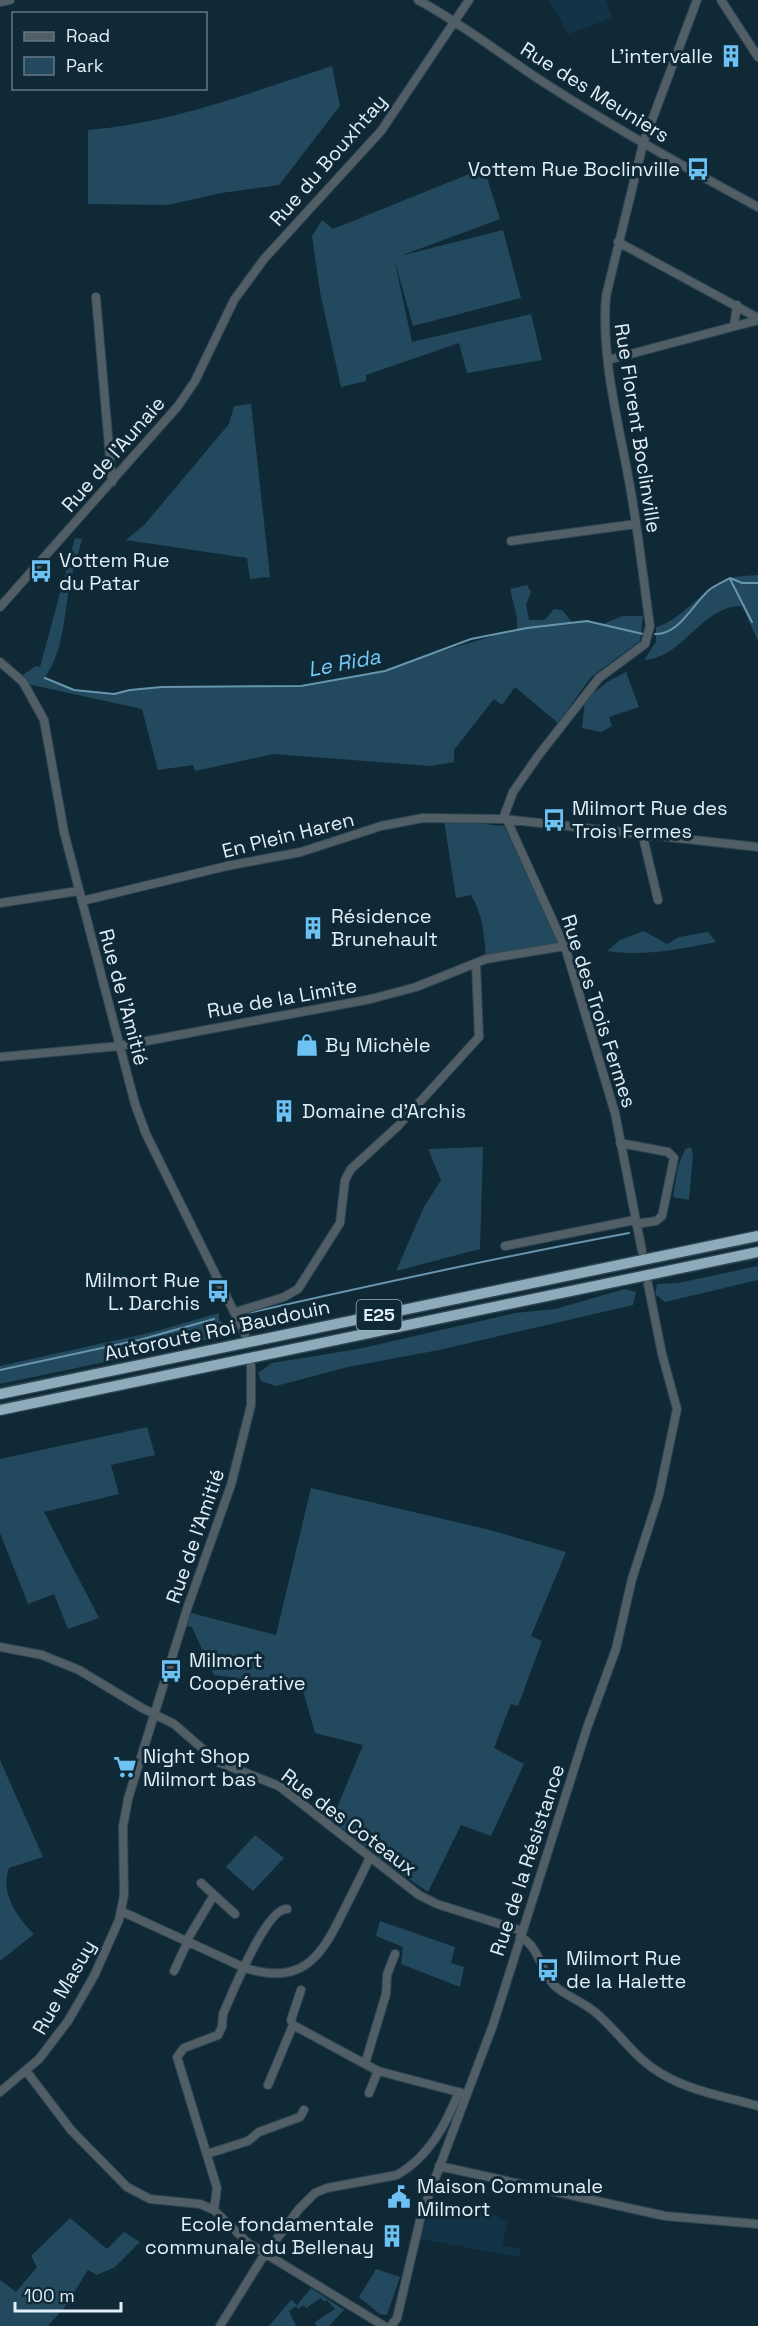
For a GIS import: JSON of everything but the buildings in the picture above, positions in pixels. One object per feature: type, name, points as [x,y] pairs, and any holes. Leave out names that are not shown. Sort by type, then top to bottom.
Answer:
[{"type":"highway","name":"Autoroute Roi Baudouin","points":[[0,1394],[758,1236]]},
{"type":"highway","name":"Autoroute Roi Baudouin","points":[[0,1410],[758,1252]]},
{"type":"street","points":[[0,2],[10,0]]},
{"type":"street","name":"Rue des Meuniers","points":[[418,0],[455,21],[539,79],[643,144],[758,207]]},
{"type":"street","name":"Rue du Bouxhtay","points":[[229,308],[264,259],[381,131],[469,0]]},
{"type":"street","name":"Rue Florent Boclinville","points":[[505,819],[519,783],[599,678],[639,651],[649,635],[650,626],[636,524],[608,360],[604,321],[606,296],[643,144],[697,0]]},
{"type":"street","points":[[721,0],[758,57]]},
{"type":"street","points":[[748,41],[758,37]]},
{"type":"street","points":[[618,242],[737,305],[758,319]]},
{"type":"street","points":[[96,297],[112,482]]},
{"type":"street","points":[[734,325],[737,305]]},
{"type":"street","name":"Rue de l'Aunaie","points":[[0,607],[157,432],[190,389],[229,308]]},
{"type":"street","points":[[608,360],[758,319]]},
{"type":"street","points":[[511,541],[636,524]]},
{"type":"street","name":"Rue de l'Amitié","points":[[0,662],[4,669],[23,682],[44,720],[64,832],[78,891],[146,1134],[245,1334]]},
{"type":"street","name":"En Plein Haren","points":[[81,901],[261,859],[301,852],[381,826],[423,818],[505,819],[644,837],[758,848]]},
{"type":"street","name":"Rue des Trois Fermes","points":[[505,819],[565,946],[615,1113],[642,1251]]},
{"type":"street","points":[[644,837],[658,900]]},
{"type":"street","points":[[0,903],[78,891]]},
{"type":"street","name":"Rue de la Limite","points":[[0,1057],[120,1046],[387,996],[476,963],[565,946]]},
{"type":"street","points":[[236,1312],[290,1295],[298,1289],[340,1223],[345,1180],[351,1169],[398,1126],[479,1037],[476,963]]},
{"type":"street","points":[[505,1246],[635,1222],[656,1221],[662,1216],[674,1158],[668,1152],[620,1143]]},
{"type":"street","name":"Rue de la Résistance","points":[[391,2326],[397,2318],[421,2216],[463,2093],[493,2025],[587,1728],[623,1628],[632,1579],[659,1495],[675,1427],[676,1398],[662,1354],[648,1284]]},
{"type":"street","name":"Rue de l'Amitié","points":[[153,1714],[231,1485],[251,1405],[251,1366]]},
{"type":"street","name":"Rue des Coteaux","points":[[0,1647],[42,1655],[66,1663],[185,1732],[218,1762],[279,1786],[425,1898],[521,1934]]},
{"type":"street","name":"Rue Masuy","points":[[0,2092],[27,2072],[68,2021],[94,1976],[123,1912],[123,1827],[153,1714]]},
{"type":"street","points":[[123,1912],[245,1968],[276,1975],[292,1972],[312,1962],[327,1945],[370,1857]]},
{"type":"street","points":[[201,1883],[235,1914]]},
{"type":"street","points":[[174,1971],[214,1895]]},
{"type":"street","points":[[214,2210],[218,2193],[177,2057],[184,2048],[216,2038],[222,2027],[223,2014],[265,1927],[279,1911],[287,1909]]},
{"type":"street","points":[[521,1934],[534,1950],[544,1972],[556,1987],[595,2011],[643,2060],[661,2074],[689,2086],[758,2106]]},
{"type":"street","points":[[365,2064],[386,1994],[387,1975],[395,1954]]},
{"type":"street","points":[[268,2085],[293,2025],[291,2020],[301,1990]]},
{"type":"street","points":[[220,2326],[266,2253],[315,2193],[327,2188],[397,2175],[413,2164],[444,2126],[463,2093],[378,2071],[293,2025]]},
{"type":"street","points":[[369,2093],[378,2071]]},
{"type":"street","points":[[27,2072],[71,2130],[127,2187],[158,2201],[200,2204],[214,2210],[248,2243],[384,2326]]},
{"type":"street","points":[[207,2154],[248,2141],[259,2132],[300,2117],[304,2110]]},
{"type":"street","points":[[439,2166],[665,2216],[758,2224]]},
{"type":"shaded area","points":[[549,0],[606,0],[612,18],[568,34]]},
{"type":"shaded area","points":[[436,2204],[491,2213],[507,2223],[502,2245],[521,2249],[519,2257],[420,2239],[426,2221]]},
{"type":"green space","points":[[332,66],[340,106],[279,185],[221,193],[168,205],[88,204],[88,130],[151,121],[181,114]]},
{"type":"green space","points":[[484,168],[500,219],[400,256],[503,230],[521,298],[413,326],[394,258],[412,342],[531,314],[542,360],[467,373],[459,343],[366,375],[366,381],[341,387],[320,292],[312,236],[322,220],[333,229]]},
{"type":"green space","points":[[251,404],[270,577],[250,579],[247,558],[126,540],[145,524],[229,424],[234,406]]},
{"type":"green space","points":[[75,538],[82,539],[70,582],[62,634],[56,657],[45,677],[74,690],[114,694],[162,687],[301,686],[385,671],[418,658],[517,629],[517,618],[510,589],[527,585],[531,592],[526,605],[529,620],[545,620],[554,609],[562,610],[572,622],[587,621],[601,625],[622,616],[643,616],[640,641],[591,677],[558,723],[515,687],[502,705],[494,699],[454,750],[454,762],[431,766],[273,754],[195,771],[193,765],[158,770],[142,709],[28,684],[21,676],[36,666],[40,667]]},
{"type":"green space","points":[[758,575],[758,641],[742,606],[728,608],[704,622],[671,651],[644,660],[656,642],[656,627],[676,617],[720,583],[733,577]]},
{"type":"green space","points":[[626,672],[639,707],[609,717],[612,726],[601,732],[582,728],[585,700],[607,682]]},
{"type":"green space","points":[[444,820],[504,826],[557,939],[556,943],[486,957],[482,925],[475,902],[471,895],[456,898]]},
{"type":"green space","points":[[644,931],[667,944],[679,937],[708,932],[716,942],[648,953],[607,951],[620,940]]},
{"type":"green space","points":[[483,1147],[480,1249],[396,1271],[424,1207],[441,1180],[428,1149]]},
{"type":"green space","points":[[691,1147],[693,1156],[689,1200],[673,1197],[678,1167],[685,1149]]},
{"type":"green space","points":[[758,1266],[758,1280],[665,1302],[655,1294],[657,1284],[678,1283]]},
{"type":"green space","points":[[625,1289],[636,1292],[633,1305],[439,1350],[348,1367],[276,1386],[261,1381],[258,1373],[272,1363],[358,1349],[515,1313],[555,1309]]},
{"type":"green space","points":[[219,1313],[219,1320],[233,1328],[229,1337],[175,1344],[143,1354],[0,1384],[0,1366],[153,1332]]},
{"type":"green space","points":[[147,1427],[155,1455],[111,1465],[119,1494],[44,1512],[99,1618],[68,1629],[54,1594],[28,1604],[0,1533],[0,1459]]},
{"type":"green space","points":[[311,1488],[490,1530],[566,1552],[531,1636],[542,1641],[518,1706],[511,1704],[494,1748],[524,1764],[491,1836],[461,1825],[428,1892],[390,1866],[332,1820],[363,1745],[315,1733],[302,1687],[214,1675],[192,1627],[187,1626],[191,1613],[276,1635]]},
{"type":"green space","points":[[0,1760],[43,1857],[9,1868],[8,1895],[16,1912],[34,1934],[0,1961]]},
{"type":"green space","points":[[255,1835],[284,1858],[253,1891],[226,1867]]},
{"type":"green space","points":[[380,1921],[455,1947],[451,1963],[464,1967],[460,1987],[401,1964],[403,1947],[376,1936]]},
{"type":"green space","points":[[70,2218],[107,2249],[124,2232],[140,2242],[115,2267],[97,2275],[88,2270],[64,2308],[48,2326],[0,2326],[0,2280],[16,2292],[37,2267],[31,2256]]},
{"type":"green space","points":[[376,2269],[400,2277],[387,2315],[380,2314],[359,2297]]},
{"type":"green space","points":[[311,2288],[344,2310],[329,2326],[316,2326],[315,2322],[335,2309],[327,2300],[324,2302],[321,2298],[306,2308],[304,2305],[298,2309],[296,2306],[289,2311],[296,2326],[269,2326],[291,2300],[297,2305]]},
{"type":"waterway","name":"Le Rida","points":[[655,634],[671,630],[685,618],[709,590],[730,578],[742,583],[758,583]]},
{"type":"waterway","points":[[730,579],[752,622]]},
{"type":"waterway","name":"Le Rida","points":[[45,678],[74,690],[114,694],[162,687],[301,686],[385,671],[471,639],[527,628],[587,621],[643,634]]},
{"type":"waterway","points":[[244,1314],[629,1233]]},
{"type":"waterway","points":[[0,1370],[139,1340],[214,1319]]},
{"type":"place","name":"L'intervalle","points":[[731,56]]},
{"type":"place","name":"Vottem Rue Boclinville","points":[[698,169]]},
{"type":"place","name":"Vottem Rue du Patar","points":[[41,571]]},
{"type":"place","name":"Milmort Rue des Trois Fermes","points":[[554,820]]},
{"type":"place","name":"Résidence Brunehault","points":[[313,928]]},
{"type":"place","name":"By Michèle","points":[[307,1045]]},
{"type":"place","name":"Domaine d'Archis","points":[[284,1111]]},
{"type":"place","name":"Milmort Rue L. Darchis","points":[[218,1291]]},
{"type":"place","name":"Milmort Coopérative","points":[[171,1671]]},
{"type":"place","name":"Night Shop Milmort bas","points":[[125,1767]]},
{"type":"place","name":"Milmort Rue de la Halette","points":[[548,1970]]},
{"type":"place","name":"Maison Communale Milmort","points":[[399,2197]]},
{"type":"place","name":"Ecole fondamentale communale du Bellenay","points":[[392,2236]]}]
